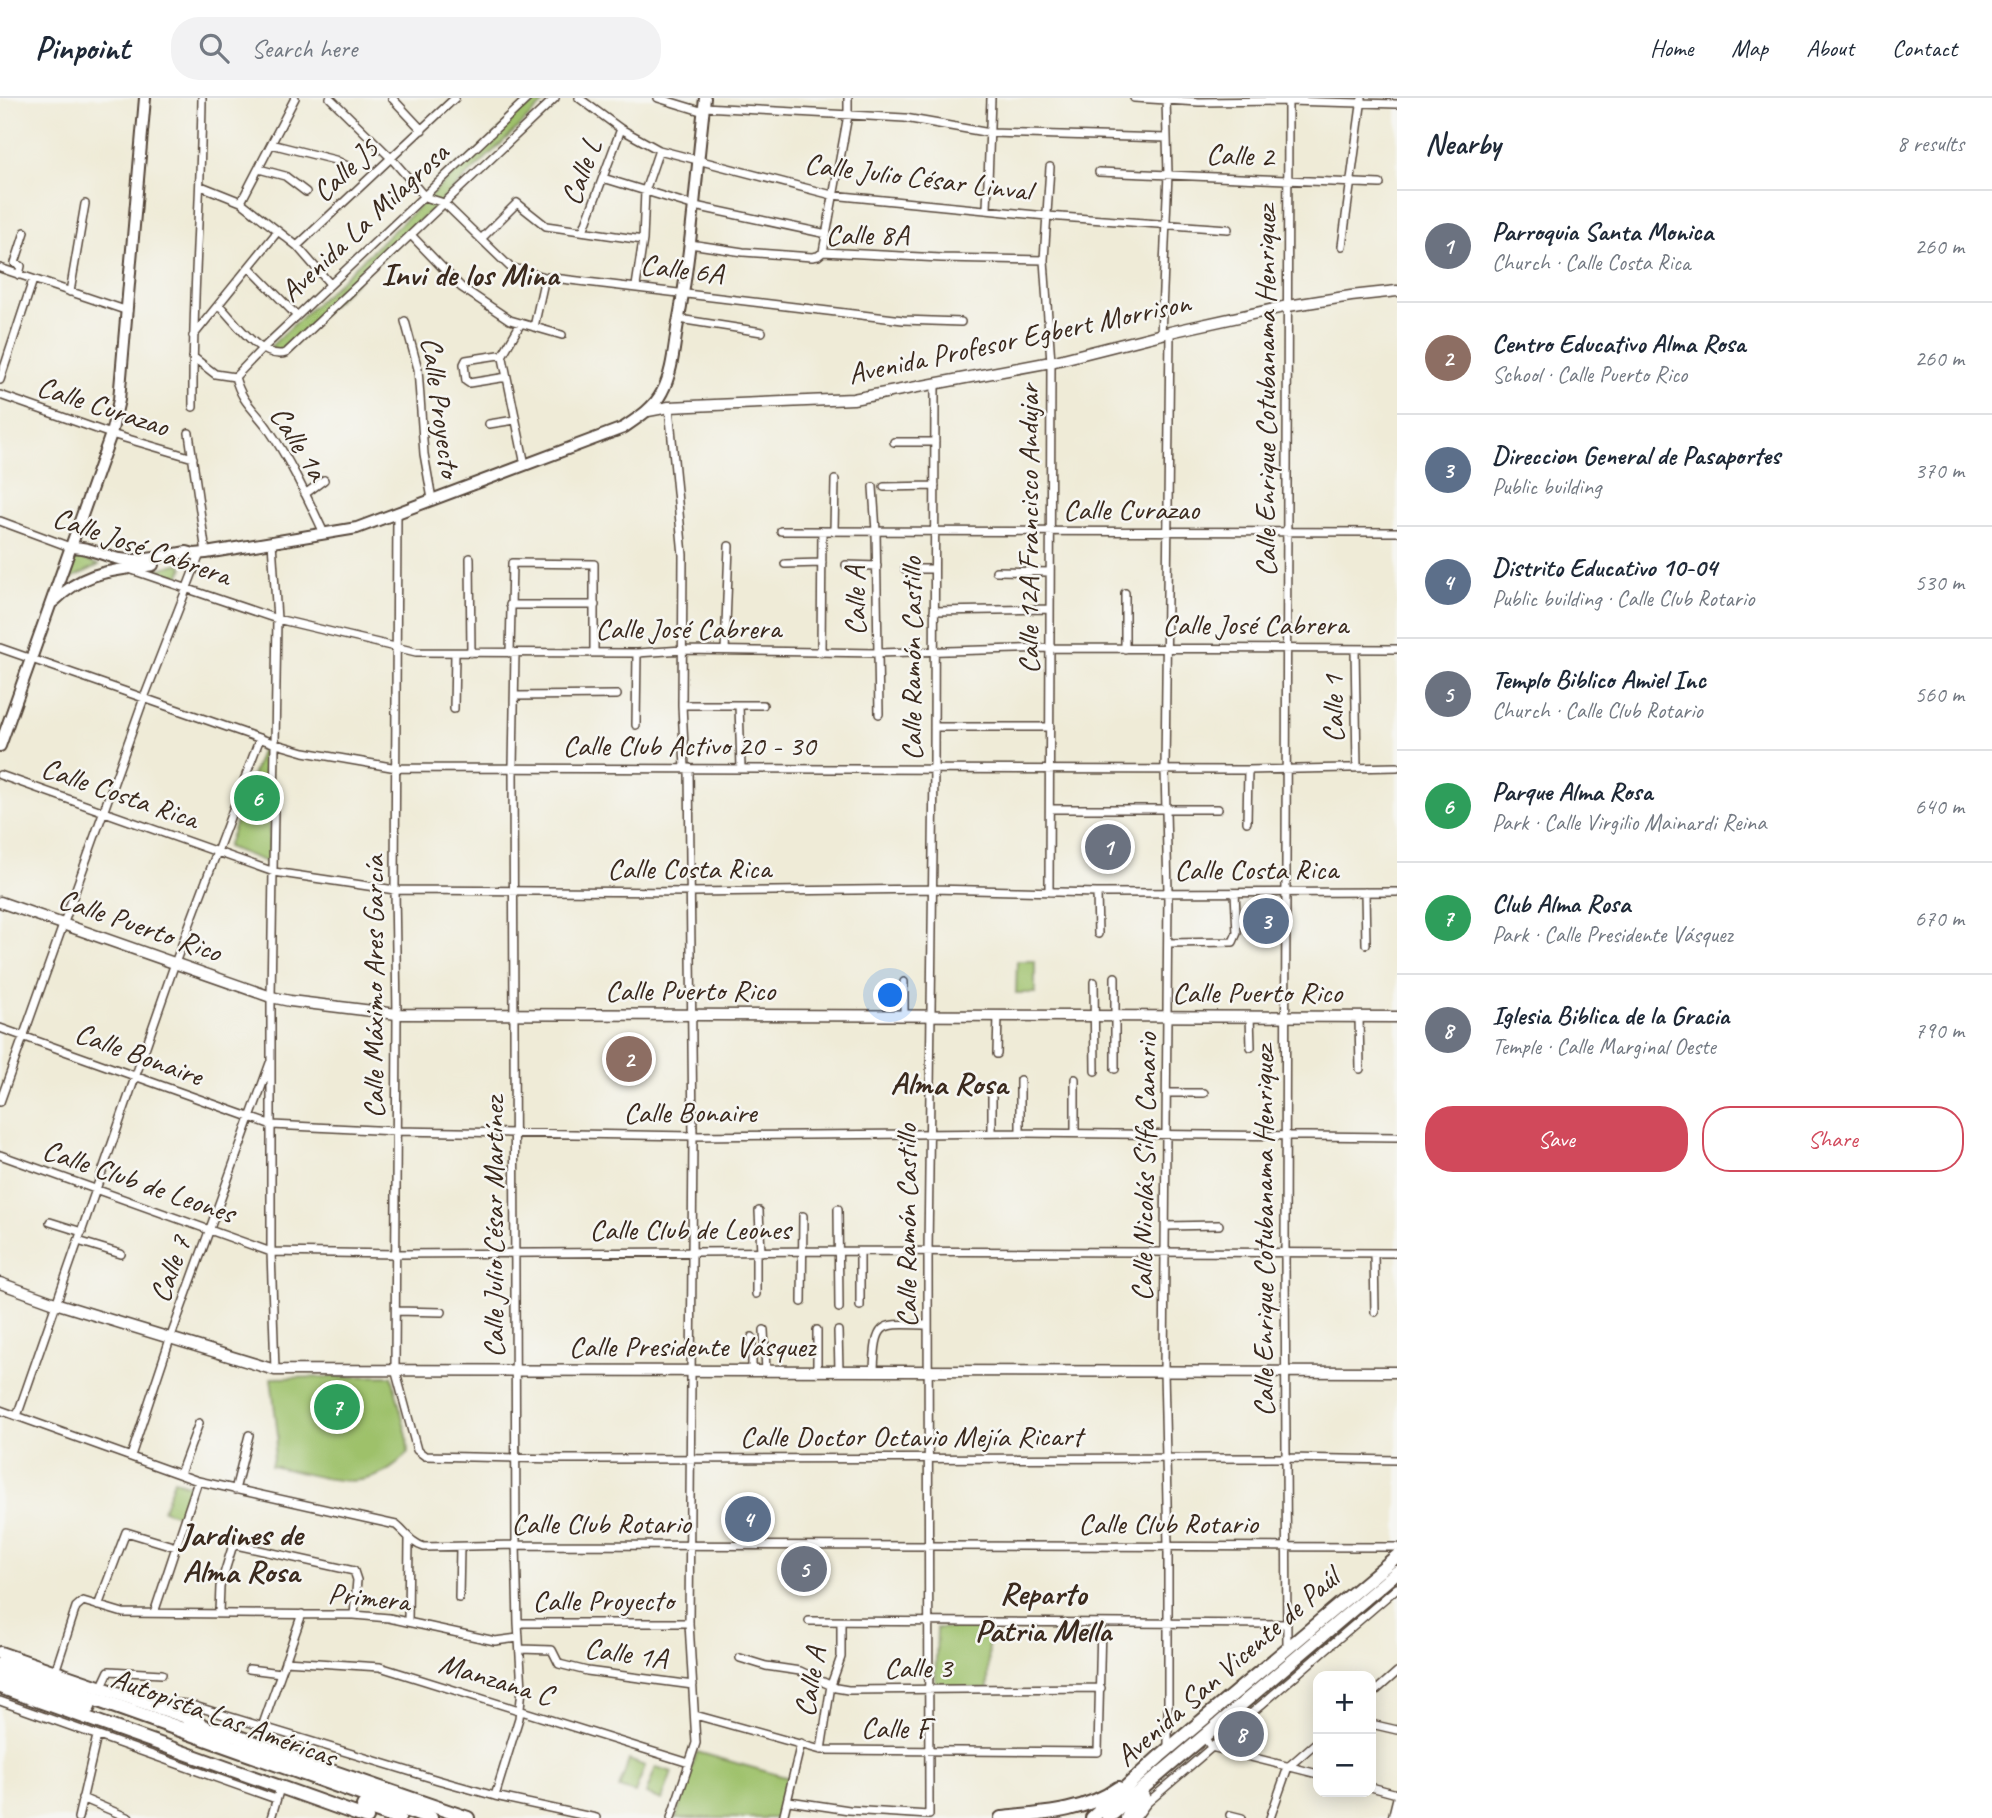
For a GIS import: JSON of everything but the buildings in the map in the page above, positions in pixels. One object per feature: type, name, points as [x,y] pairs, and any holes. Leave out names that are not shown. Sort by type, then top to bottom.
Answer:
[{"type":"highway","name":"Autopista Las Américas","points":[[0,1665],[430,1818]]},
{"type":"highway","name":"Autopista Las Américas","points":[[0,1676],[398,1818]]},
{"type":"highway","points":[[188,1718],[258,1758]]},
{"type":"main road","points":[[0,746],[111,434],[119,400],[145,98]]},
{"type":"main road","points":[[51,604],[80,580],[98,573],[357,527],[623,428],[648,411],[662,392],[670,368],[684,292],[705,106]]},
{"type":"main road","points":[[71,547],[78,546],[120,559],[145,559],[187,552],[200,554]]},
{"type":"main road","name":"Calle José Cabrera","points":[[71,547],[77,552],[127,569]]},
{"type":"main road","name":"Avenida San Vicente de Paúl","points":[[1092,1818],[1397,1556]]},
{"type":"main road","name":"Avenida San Vicente de Paúl","points":[[1108,1818],[1166,1757],[1208,1742],[1341,1629],[1397,1572]]},
{"type":"main road","points":[[0,1653],[468,1818]]},
{"type":"main road","points":[[0,1690],[19,1694],[278,1793],[366,1818]]},
{"type":"main road","points":[[1002,1818],[1089,1804],[1166,1757]]},
{"type":"main road","points":[[1127,1818],[1166,1757]]},
{"type":"street","points":[[193,407],[202,98]]},
{"type":"street","points":[[241,202],[295,98]]},
{"type":"street","points":[[330,98],[391,158],[425,197]]},
{"type":"street","points":[[392,98],[422,130]]},
{"type":"street","name":"Calle J5","points":[[297,246],[454,98]]},
{"type":"street","name":"Avenida La Milagrosa","points":[[235,377],[261,349],[528,98]]},
{"type":"street","name":"Avenida La Milagrosa","points":[[261,349],[276,355],[286,353],[555,98]]},
{"type":"street","name":"Calle Julio César Linval","points":[[579,98],[621,129],[659,150],[832,195],[1047,216],[1228,229]]},
{"type":"street","points":[[823,252],[848,115],[848,98]]},
{"type":"street","points":[[987,209],[991,98]]},
{"type":"street","points":[[1134,98],[1288,99],[1397,104]]},
{"type":"street","points":[[660,99],[705,106],[905,118],[990,133],[1167,138]]},
{"type":"street","name":"Calle Nicolás Silfa Canario","points":[[1166,99],[1166,1757]]},
{"type":"street","name":"Calle Enrique Cotubanama Henriquez","points":[[1287,1649],[1284,1253],[1287,1136],[1285,1017],[1288,99]]},
{"type":"street","points":[[1342,246],[1362,101]]},
{"type":"street","name":"Calle L","points":[[583,231],[621,129]]},
{"type":"street","points":[[271,144],[335,160],[347,166]]},
{"type":"street","points":[[636,286],[643,240],[645,191],[659,150]]},
{"type":"street","name":"Calle 12A Francisco Andujar","points":[[1049,892],[1051,362],[1044,260],[1050,167]]},
{"type":"street","points":[[259,169],[285,176],[306,192]]},
{"type":"street","name":"Calle 2","points":[[1099,172],[1380,184]]},
{"type":"street","points":[[603,178],[695,206],[827,234]]},
{"type":"street","points":[[201,186],[241,202],[297,246],[330,284]]},
{"type":"street","name":"Calle 6A","points":[[425,197],[444,203],[510,267],[545,277],[903,320],[961,322]]},
{"type":"street","points":[[70,292],[85,204]]},
{"type":"street","points":[[481,239],[514,205],[520,204],[542,225],[643,240]]},
{"type":"street","points":[[193,336],[278,231]]},
{"type":"street","points":[[19,275],[21,267],[15,262],[25,232]]},
{"type":"street","points":[[411,235],[461,287],[510,320],[562,335]]},
{"type":"street","name":"Calle 8A","points":[[690,244],[743,252],[812,257],[823,252],[1044,260]]},
{"type":"street","points":[[0,268],[128,311]]},
{"type":"street","points":[[250,268],[297,316]]},
{"type":"street","points":[[534,327],[545,277]]},
{"type":"street","points":[[0,380],[33,281]]},
{"type":"street","name":"Avenida Profesor Egbert Morrison","points":[[648,411],[669,407],[838,401],[1051,362],[1288,306],[1397,291]]},
{"type":"street","points":[[219,305],[261,349]]},
{"type":"street","points":[[679,319],[762,332]]},
{"type":"street","name":"Calle Proyecto","points":[[405,321],[418,369],[425,462],[432,499]]},
{"type":"street","points":[[521,323],[502,356],[525,465]]},
{"type":"street","points":[[193,356],[215,374],[235,377]]},
{"type":"street","points":[[502,356],[466,360],[466,381],[469,383],[507,377]]},
{"type":"street","name":"Calle 1a","points":[[235,377],[240,396],[267,428],[306,494],[324,533]]},
{"type":"street","name":"Calle Ramón Castillo","points":[[789,1801],[849,1810],[929,1815],[928,1252],[935,384]]},
{"type":"street","name":"Calle Curazao","points":[[0,395],[111,434],[193,458]]},
{"type":"street","points":[[669,407],[683,555],[682,705],[691,892],[693,1136],[689,1623],[696,1743],[670,1818]]},
{"type":"street","points":[[489,424],[516,420]]},
{"type":"street","points":[[0,1102],[103,810],[200,554],[189,433]]},
{"type":"street","points":[[894,442],[934,442]]},
{"type":"street","points":[[306,494],[324,480]]},
{"type":"street","points":[[834,531],[835,480]]},
{"type":"street","points":[[884,487],[934,486]]},
{"type":"street","name":"Calle A","points":[[873,487],[877,566],[878,714]]},
{"type":"street","name":"Calle Máximo Ares García","points":[[397,512],[395,1369],[417,1450],[425,1456]]},
{"type":"street","name":"Calle José Cabrera","points":[[0,521],[71,547]]},
{"type":"street","name":"Calle Curazao","points":[[781,531],[1397,532]]},
{"type":"street","points":[[821,653],[822,531]]},
{"type":"street","points":[[272,542],[276,619],[271,997],[271,1252],[275,1370]]},
{"type":"street","points":[[725,651],[729,545]]},
{"type":"street","points":[[470,558],[471,653]]},
{"type":"street","name":"Calle Julio César Martínez","points":[[495,1796],[521,1711],[515,1458],[514,696],[510,563],[594,564],[595,605]]},
{"type":"street","points":[[785,564],[822,563]]},
{"type":"street","points":[[846,565],[877,566]]},
{"type":"street","name":"Calle José Cabrera","points":[[127,569],[276,619],[416,652],[637,653],[683,650],[878,653],[1050,648],[1397,649]]},
{"type":"street","points":[[905,569],[934,569]]},
{"type":"street","points":[[996,571],[1050,572]]},
{"type":"street","points":[[1125,593],[1125,649]]},
{"type":"street","points":[[510,605],[595,605],[594,653]]},
{"type":"street","points":[[934,611],[1050,608]]},
{"type":"street","name":"Calle Club Activo 20 - 30","points":[[0,648],[273,743],[304,752],[397,768],[1287,770],[1397,767]]},
{"type":"street","name":"Calle 1","points":[[1355,649],[1357,767]]},
{"type":"street","points":[[454,709],[455,653]]},
{"type":"street","points":[[636,725],[637,653]]},
{"type":"street","points":[[514,696],[617,695]]},
{"type":"street","points":[[682,705],[763,705]]},
{"type":"street","points":[[739,705],[741,768]]},
{"type":"street","points":[[934,727],[1050,727]]},
{"type":"street","points":[[17,1416],[174,963],[260,738]]},
{"type":"street","points":[[1247,822],[1248,770]]},
{"type":"street","name":"Calle Costa Rica","points":[[0,775],[274,872],[395,890],[1397,892]]},
{"type":"street","points":[[1050,809],[1218,809]]},
{"type":"street","points":[[1097,892],[1098,934]]},
{"type":"street","points":[[1365,892],[1366,944]]},
{"type":"street","points":[[1168,943],[1233,942],[1237,933],[1235,893]]},
{"type":"street","name":"Calle Puerto Rico","points":[[0,902],[271,997],[397,1014],[1397,1017]]},
{"type":"street","points":[[1115,977],[1115,1069]]},
{"type":"street","points":[[904,982],[904,1014]]},
{"type":"street","points":[[1094,982],[1095,1071]]},
{"type":"street","points":[[997,1054],[998,1015]]},
{"type":"street","points":[[1250,1016],[1251,1047]]},
{"type":"street","points":[[1359,1017],[1360,1069]]},
{"type":"street","name":"Calle Bonaire","points":[[0,1028],[272,1125],[395,1131],[693,1136],[929,1133],[1397,1136]]},
{"type":"street","name":"Calle 7","points":[[131,1457],[170,1339],[271,1059]]},
{"type":"street","points":[[1075,1079],[1075,1133]]},
{"type":"street","points":[[1020,1080],[1020,1133]]},
{"type":"street","points":[[1167,1093],[1204,1093]]},
{"type":"street","points":[[992,1094],[992,1133]]},
{"type":"street","name":"Calle Club de Leones","points":[[0,1156],[271,1252],[1397,1254]]},
{"type":"street","points":[[838,1209],[839,1308]]},
{"type":"street","points":[[756,1294],[760,1211]]},
{"type":"street","points":[[802,1302],[803,1216]]},
{"type":"street","points":[[50,1222],[82,1232]]},
{"type":"street","points":[[1167,1226],[1219,1225]]},
{"type":"street","points":[[78,1241],[121,1254]]},
{"type":"street","points":[[860,1252],[860,1306]]},
{"type":"street","points":[[1374,1253],[1375,1312]]},
{"type":"street","name":"Calle Presidente Vásquez","points":[[0,1283],[55,1303],[275,1370],[1397,1372]]},
{"type":"street","points":[[396,1311],[442,1312]]},
{"type":"street","points":[[874,1369],[876,1339],[881,1329],[889,1324],[928,1325]]},
{"type":"street","points":[[764,1330],[766,1371]]},
{"type":"street","points":[[817,1330],[817,1370]]},
{"type":"street","points":[[838,1331],[839,1370]]},
{"type":"street","points":[[752,1337],[752,1371]]},
{"type":"street","name":"Calle Club Rotario","points":[[0,1410],[198,1481],[396,1525],[407,1533],[416,1545],[424,1547],[1397,1547]]},
{"type":"street","points":[[180,1474],[199,1423]]},
{"type":"street","points":[[235,1490],[248,1435]]},
{"type":"street","name":"Calle Doctor Octavio Mejía Ricart","points":[[425,1456],[1397,1460]]},
{"type":"street","points":[[154,1614],[198,1481]]},
{"type":"street","points":[[55,1672],[76,1607],[83,1601],[98,1606],[125,1532],[176,1546]]},
{"type":"street","points":[[408,1622],[409,1539]]},
{"type":"street","points":[[219,1612],[221,1585],[233,1545],[354,1570],[357,1580],[354,1615]]},
{"type":"street","points":[[459,1598],[460,1547]]},
{"type":"street","points":[[1341,1629],[1397,1588]]},
{"type":"street","name":"Primera","points":[[98,1606],[123,1613],[354,1615],[408,1622],[495,1641],[518,1639]]},
{"type":"street","points":[[261,1727],[302,1614]]},
{"type":"street","points":[[809,1621],[1287,1624]]},
{"type":"street","name":"Calle A","points":[[821,1750],[831,1685],[841,1657],[841,1622]]},
{"type":"street","name":"Calle Proyecto","points":[[518,1623],[689,1623]]},
{"type":"street","points":[[1101,1624],[1101,1688]]},
{"type":"street","name":"Calle 1A","points":[[520,1649],[551,1650],[559,1664],[587,1671],[693,1685]]},
{"type":"street","name":"Calle 3","points":[[740,1658],[766,1667],[800,1671],[836,1688],[848,1690],[1101,1688]]},
{"type":"street","name":"Manzana C","points":[[285,1661],[380,1667],[689,1763]]},
{"type":"street","points":[[248,1669],[281,1673]]},
{"type":"street","points":[[101,1688],[109,1671],[162,1674]]},
{"type":"street","points":[[1376,1691],[1397,1672]]},
{"type":"street","name":"Calle F","points":[[695,1715],[821,1750],[1099,1751],[1101,1688]]},
{"type":"street","points":[[0,1701],[97,1736],[278,1793],[271,1818]]},
{"type":"street","points":[[137,1701],[188,1704],[495,1796],[596,1818]]},
{"type":"street","points":[[1376,1725],[1397,1730]]},
{"type":"street","points":[[78,1818],[97,1736]]},
{"type":"street","points":[[1136,1818],[1147,1802],[1208,1742],[1313,1773]]},
{"type":"street","points":[[783,1818],[801,1743]]},
{"type":"street","points":[[1270,1818],[1288,1767],[1313,1745]]},
{"type":"street","points":[[1376,1789],[1397,1796],[1392,1818]]},
{"type":"street","points":[[82,1798],[129,1818]]},
{"type":"street","points":[[1230,1815],[1242,1818]]},
{"type":"green space","points":[[534,98],[549,98],[284,350],[276,351],[270,347]]},
{"type":"green space","points":[[75,556],[99,565],[66,581]]},
{"type":"green space","points":[[180,563],[183,567],[177,577],[155,570]]},
{"type":"green space","points":[[263,746],[269,749],[269,863],[227,847]]},
{"type":"green space","points":[[1017,961],[1035,961],[1035,993],[1016,993]]},
{"type":"green space","points":[[392,1376],[407,1436],[408,1453],[393,1467],[377,1476],[344,1480],[271,1466],[278,1436],[271,1378]]},
{"type":"green space","points":[[174,1480],[191,1486],[180,1516],[163,1510]]},
{"type":"green space","points":[[937,1628],[989,1628],[988,1689],[935,1687]]},
{"type":"green space","points":[[697,1752],[789,1778],[779,1818],[676,1818]]},
{"type":"green space","points":[[629,1760],[645,1766],[635,1793],[619,1788]]},
{"type":"green space","points":[[656,1767],[672,1772],[662,1800],[646,1794]]},
{"type":"place","name":"Parque Alma Rosa","points":[[257,798]]},
{"type":"place","name":"Parroquia Santa Monica","points":[[1108,847]]},
{"type":"place","name":"Direccion General de Pasaportes","points":[[1266,921]]},
{"type":"place","name":"Centro Educativo Alma Rosa","points":[[629,1059]]},
{"type":"place","name":"Club Alma Rosa","points":[[337,1407]]},
{"type":"place","name":"Distrito Educativo 10-04","points":[[748,1519]]},
{"type":"place","name":"Templo Biblico Amiel Inc","points":[[804,1569]]},
{"type":"place","name":"Iglesia Biblica de la Gracia","points":[[1241,1734]]},
{"type":"district","name":"Invi de los Mina","points":[[470,274]]},
{"type":"district","name":"Alma Rosa","points":[[949,1083]]},
{"type":"district","name":"Jardines de Alma Rosa","points":[[241,1552]]},
{"type":"district","name":"Reparto Patria Mella","points":[[1043,1612]]}]
